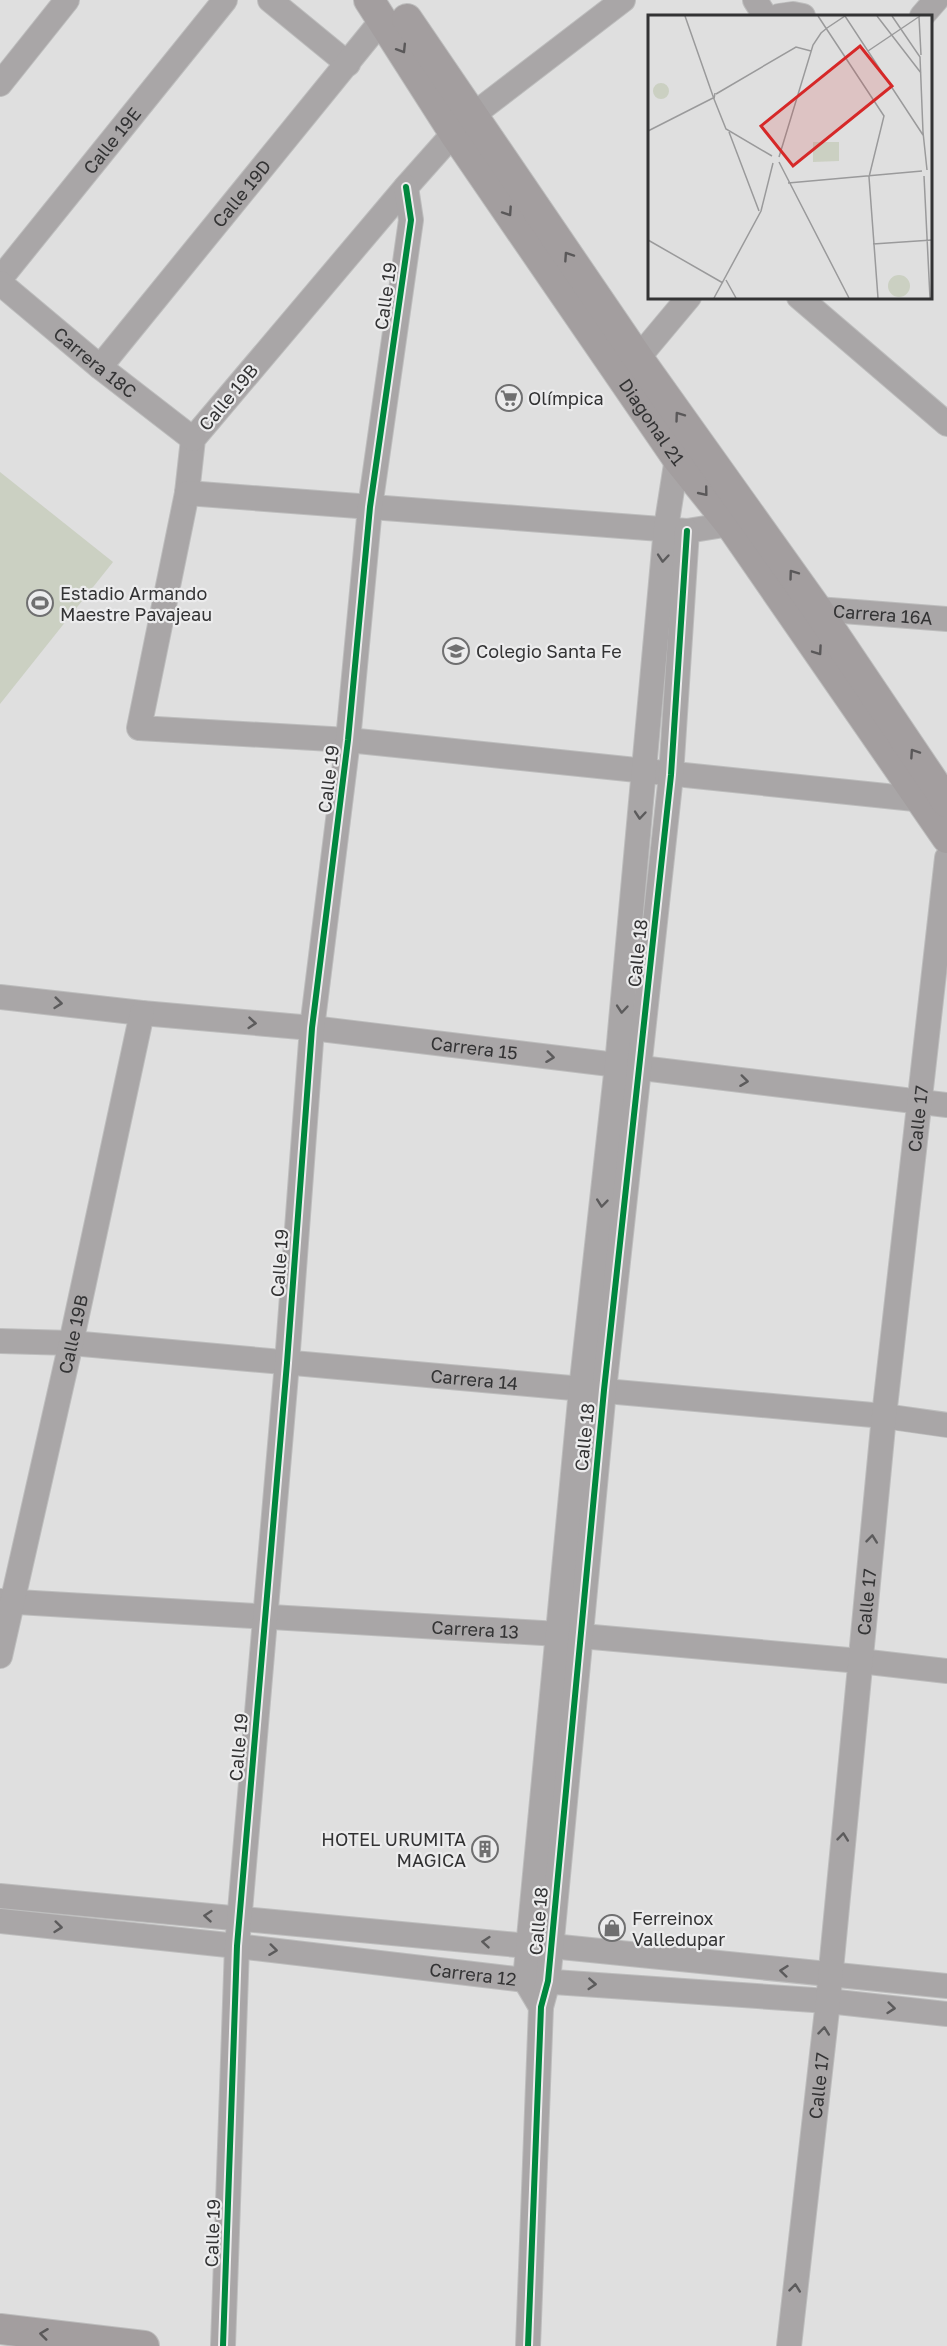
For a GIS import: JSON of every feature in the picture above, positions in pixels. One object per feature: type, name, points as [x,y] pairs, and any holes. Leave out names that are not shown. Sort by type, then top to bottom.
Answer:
[{"type":"main road","name":"Diagonal 21","points":[[383,6],[463,124],[677,458],[730,524],[938,801]]},
{"type":"main road","name":"Diagonal 21","points":[[463,124],[638,358],[817,609],[938,801],[947,838]]},
{"type":"main road","points":[[0,2329],[144,2346]]},
{"type":"street","points":[[0,84],[67,0]]},
{"type":"street","name":"Calle 19E","points":[[0,281],[225,0]]},
{"type":"street","points":[[270,0],[348,64]]},
{"type":"street","name":"Calle 19B","points":[[348,740],[140,728],[187,493],[193,439],[406,187],[463,124],[622,0]]},
{"type":"street","points":[[755,0],[764,15]]},
{"type":"street","points":[[923,15],[936,0]]},
{"type":"street","name":"Calle 19D","points":[[100,367],[348,64],[383,6]]},
{"type":"street","name":"Calle 19","points":[[223,2346],[237,1946],[287,1363],[312,1028],[348,740],[370,507],[411,220],[406,187]]},
{"type":"street","name":"Carrera 18C","points":[[0,281],[100,367],[193,439]]},
{"type":"street","points":[[638,358],[687,298]]},
{"type":"street","points":[[800,298],[947,424]]},
{"type":"street","name":"Calle 18","points":[[528,2346],[541,2007],[536,1981],[593,1390],[628,1067],[671,775],[677,458]]},
{"type":"street","points":[[187,493],[676,530],[730,524]]},
{"type":"street","name":"Calle 18","points":[[628,1067],[644,769],[676,530]]},
{"type":"street","name":"Carrera 16A","points":[[817,609],[947,620]]},
{"type":"street","points":[[348,740],[938,801]]},
{"type":"street","name":"Calle 17","points":[[789,2346],[828,2001],[828,1976],[884,1416],[947,858]]},
{"type":"street","name":"Carrera 15","points":[[0,997],[142,1013],[312,1028],[947,1106]]},
{"type":"street","name":"Calle 19B","points":[[0,1656],[5,1601],[71,1343],[142,1013]]},
{"type":"street","name":"Carrera 14","points":[[0,1341],[71,1343],[884,1416],[947,1425]]},
{"type":"street","name":"Carrera 13","points":[[5,1601],[570,1635],[947,1671]]},
{"type":"street","name":"Carrera 12","points":[[0,1896],[947,1986]]},
{"type":"street","name":"Carrera 12","points":[[0,1921],[536,1981],[828,2001],[947,2014]]},
{"type":"shaded area","name":"Estadio Armando Maestre Pavajeau","points":[[0,472],[113,562],[0,704]]},
{"type":"cycle path","points":[[223,2346],[237,1946],[287,1363],[312,1028],[348,740],[370,507],[411,220],[406,187]]},
{"type":"cycle path","points":[[528,2346],[541,2007],[548,1981],[604,1390],[671,775],[687,531]]},
{"type":"place","name":"Olímpica","points":[[509,398]]},
{"type":"place","name":"Estadio Armando Maestre Pavajeau","points":[[40,603]]},
{"type":"place","name":"Colegio Santa Fe","points":[[456,651]]},
{"type":"place","name":"HOTEL URUMITA MAGICA","points":[[485,1849]]},
{"type":"place","name":"Ferreinox Valledupar","points":[[612,1928]]}]
